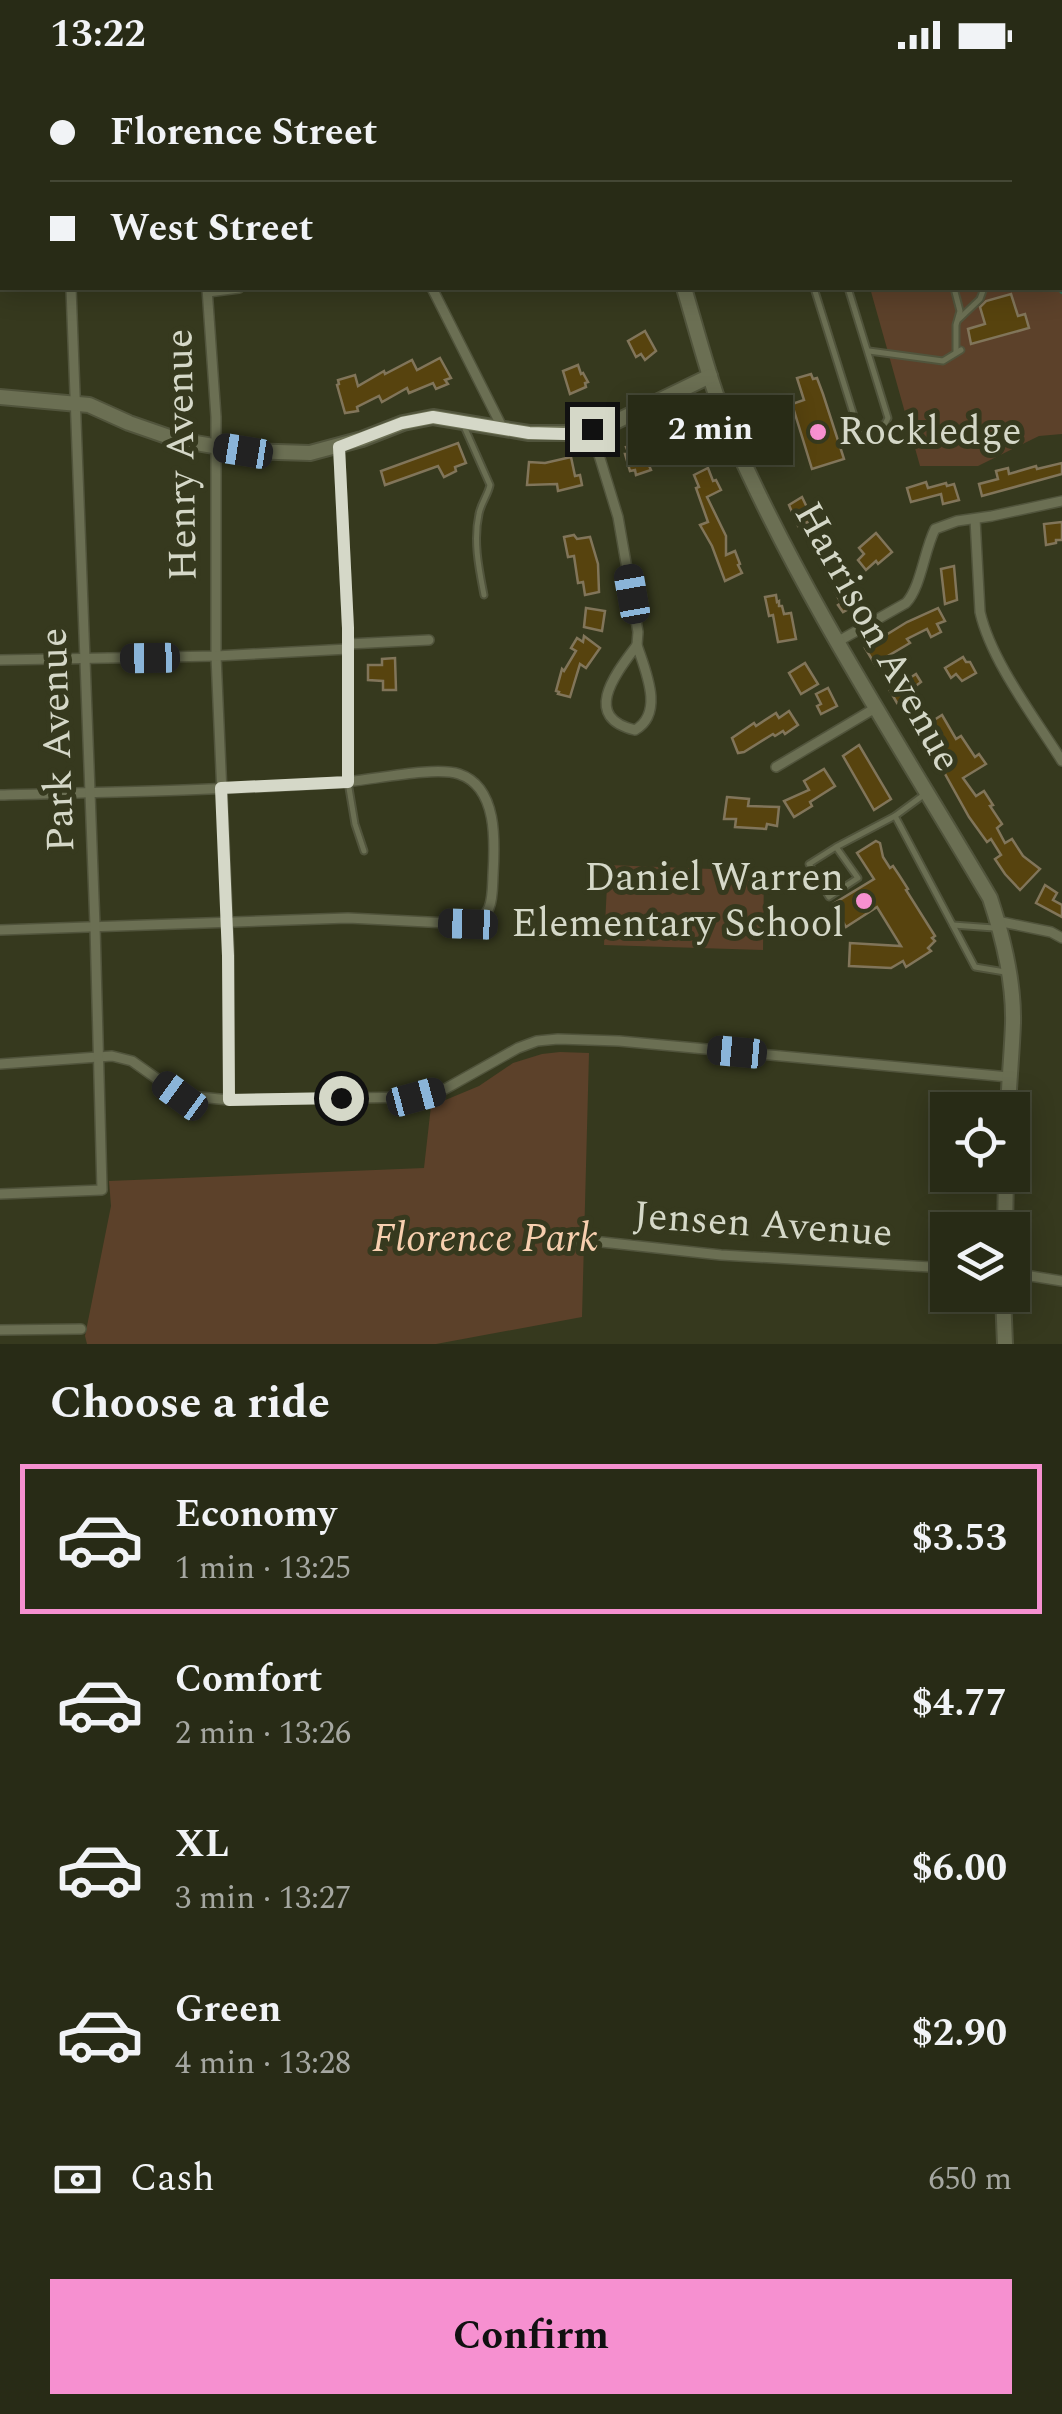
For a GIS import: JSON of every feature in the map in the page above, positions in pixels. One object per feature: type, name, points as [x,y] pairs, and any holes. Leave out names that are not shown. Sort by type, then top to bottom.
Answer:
[{"type":"main road","name":"Harrison Avenue","points":[[685,290],[732,436],[800,576],[990,898],[1009,972],[1013,1019],[1009,1092]]},
{"type":"main road","points":[[0,397],[76,403],[103,409],[157,434],[216,447],[280,453],[339,447],[433,417],[529,433],[565,434],[613,423],[710,376]]},
{"type":"main road","points":[[1004,1312],[1005,1344]]},
{"type":"street","name":"Park Avenue","points":[[0,1194],[102,1190],[71,290]]},
{"type":"street","name":"Henry Avenue","points":[[208,290],[216,417],[216,656],[227,923],[229,1100]]},
{"type":"street","points":[[433,290],[502,427]]},
{"type":"street","points":[[592,429],[618,517],[637,645],[651,698],[649,717],[635,730],[611,718],[606,698],[637,645]]},
{"type":"street","points":[[339,447],[348,646],[348,782]]},
{"type":"street","points":[[837,642],[906,603],[914,594],[935,529],[1062,500]]},
{"type":"street","points":[[975,519],[983,627],[1062,761]]},
{"type":"street","points":[[0,660],[216,656],[429,640]]},
{"type":"street","points":[[776,767],[877,706]]},
{"type":"street","points":[[0,795],[221,788],[459,774],[477,785],[490,809],[493,874],[490,908],[480,920],[468,924],[348,918],[0,930]]},
{"type":"street","points":[[998,924],[1051,932],[1062,938]]},
{"type":"street","points":[[0,1064],[112,1056],[132,1061],[180,1096],[229,1100],[416,1097],[445,1089],[518,1048],[558,1039],[620,1040],[1009,1077]]},
{"type":"street","name":"Jensen Avenue","points":[[574,1239],[721,1255],[930,1267]]},
{"type":"street","points":[[1030,1276],[1062,1281]]},
{"type":"street","points":[[0,1330],[81,1329]]},
{"type":"lane","points":[[815,290],[862,444]]},
{"type":"lane","points":[[849,290],[888,418],[885,424],[858,432]]},
{"type":"lane","points":[[868,351],[943,361],[959,350],[956,325],[960,311],[955,290]]},
{"type":"lane","points":[[959,319],[980,299],[983,290]]},
{"type":"lane","points":[[762,413],[776,420],[775,432],[769,436],[758,435],[753,428],[753,421],[762,413]]},
{"type":"lane","points":[[462,421],[490,485],[478,520],[477,556],[484,595]]},
{"type":"lane","points":[[732,436],[753,428]]},
{"type":"lane","points":[[348,782],[364,851]]},
{"type":"lane","points":[[836,847],[858,878],[829,897],[809,864],[836,847],[895,816],[928,792]]},
{"type":"lane","points":[[895,816],[974,966],[1009,972]]},
{"type":"lane","points":[[952,925],[998,924]]},
{"type":"green space","points":[[871,290],[1062,290],[1062,434],[1039,436],[978,466],[920,466]]},
{"type":"green space","points":[[608,865],[764,871],[763,950],[604,945]]},
{"type":"green space","name":"Florence Park","points":[[560,1052],[589,1053],[582,1317],[436,1344],[87,1344],[85,1336],[111,1206],[109,1181],[424,1168],[431,1106],[479,1086],[513,1063]]},
{"type":"building","points":[[1011,294],[1018,316],[1025,314],[1029,328],[971,344],[968,329],[985,324],[980,307],[986,301]]},
{"type":"building","points":[[645,331],[656,351],[645,360],[641,354],[636,357],[628,341]]},
{"type":"building","points":[[440,358],[451,378],[445,380],[448,384],[436,389],[433,383],[409,393],[407,388],[382,402],[379,396],[357,407],[358,411],[345,413],[338,380],[355,375],[358,386],[412,360],[417,370]]},
{"type":"building","points":[[578,365],[588,382],[586,387],[570,394],[563,371]]},
{"type":"building","name":"Rockledge","points":[[811,374],[813,379],[817,378],[844,459],[812,469],[792,404],[804,400],[797,378]]},
{"type":"building","points":[[687,423],[703,445],[680,455],[671,430]]},
{"type":"building","points":[[458,443],[466,463],[455,467],[456,471],[444,477],[438,466],[385,485],[381,471]]},
{"type":"building","points":[[639,443],[651,470],[636,475],[635,470],[630,471],[625,454],[629,454],[626,447]]},
{"type":"building","points":[[571,457],[575,476],[580,475],[582,485],[558,491],[557,484],[527,485],[529,462]]},
{"type":"building","points":[[1062,463],[1062,474],[982,496],[979,484],[998,479],[996,471],[1008,468],[1009,474]]},
{"type":"building","points":[[708,468],[721,490],[707,497],[726,536],[726,555],[735,551],[742,573],[725,581],[700,525],[708,522],[694,475]]},
{"type":"building","points":[[926,482],[928,488],[954,484],[959,500],[943,504],[941,494],[911,502],[907,488]]},
{"type":"building","points":[[802,497],[813,520],[798,526],[789,505]]},
{"type":"building","points":[[1062,522],[1062,540],[1046,545],[1044,524]]},
{"type":"building","points":[[821,533],[832,552],[818,560],[808,540]]},
{"type":"building","points":[[876,533],[892,552],[866,570],[858,560],[864,554],[859,548]]},
{"type":"building","points":[[574,535],[577,539],[590,537],[598,564],[599,592],[585,595],[583,582],[578,583],[574,556],[568,557],[564,537]]},
{"type":"building","points":[[954,566],[957,600],[945,604],[941,569]]},
{"type":"building","points":[[848,584],[860,598],[843,612],[835,592]]},
{"type":"building","points":[[776,595],[784,614],[791,613],[796,639],[778,642],[765,597]]},
{"type":"building","points":[[586,608],[605,611],[602,631],[584,627]]},
{"type":"building","points":[[938,608],[945,621],[937,624],[941,632],[931,637],[927,629],[907,639],[910,643],[876,666],[865,648]]},
{"type":"building","points":[[584,636],[600,648],[586,668],[580,664],[570,697],[558,694],[562,669],[576,651],[571,648],[577,638],[583,642]]},
{"type":"building","points":[[963,657],[976,673],[962,681],[956,674],[951,678],[945,668]]},
{"type":"building","points":[[395,658],[396,690],[383,690],[383,681],[368,680],[368,665],[382,665],[382,659]]},
{"type":"building","points":[[805,663],[818,684],[801,694],[789,673]]},
{"type":"building","points":[[916,674],[921,682],[909,691],[911,695],[897,703],[890,691]]},
{"type":"building","points":[[828,688],[837,706],[821,714],[816,694]]},
{"type":"building","points":[[789,711],[798,725],[738,753],[732,738],[754,723],[756,726],[776,713],[779,718]]},
{"type":"building","points":[[942,715],[956,739],[961,736],[975,757],[979,754],[986,764],[963,778],[976,796],[984,791],[1002,824],[997,828],[1005,843],[1012,839],[1023,856],[1040,869],[1020,890],[995,859],[1001,855],[969,817],[920,729]]},
{"type":"building","points":[[859,745],[891,799],[874,810],[843,756]]},
{"type":"building","points":[[824,769],[835,786],[794,817],[784,801],[809,790],[804,781]]},
{"type":"building","points":[[727,797],[749,799],[748,806],[779,807],[777,826],[735,827],[736,819],[724,819]]},
{"type":"building","points":[[876,841],[935,936],[928,948],[931,951],[906,967],[903,961],[891,968],[849,966],[850,943],[901,946],[877,907],[846,927],[833,904],[874,879],[857,853]]},
{"type":"building","points":[[1045,885],[1057,893],[1053,900],[1062,905],[1062,917],[1036,903]]},
{"type":"place","name":"Rockledge","points":[[818,432]]},
{"type":"place","name":"Daniel Warren Elementary School","points":[[864,901]]},
{"type":"route","points":[[341,1098],[229,1100],[221,788],[348,782],[348,628],[339,447],[402,423],[433,417],[529,433],[565,434],[592,429]]}]
